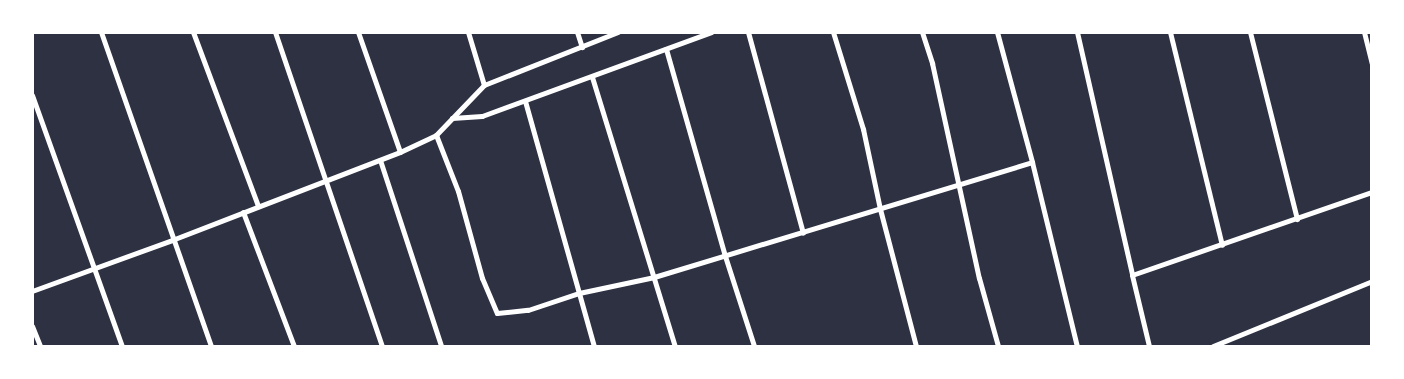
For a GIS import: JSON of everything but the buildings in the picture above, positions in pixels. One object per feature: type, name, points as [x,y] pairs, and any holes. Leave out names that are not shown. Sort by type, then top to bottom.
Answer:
[{"type":"street","points":[[101,32],[172,240],[211,346]]},
{"type":"street","points":[[193,32],[258,206]]},
{"type":"street","points":[[275,32],[382,346]]},
{"type":"street","points":[[358,32],[400,152]]},
{"type":"street","points":[[468,32],[484,85]]},
{"type":"street","points":[[578,32],[582,47]]},
{"type":"street","points":[[32,290],[172,240],[400,152],[436,135],[484,85],[618,32]]},
{"type":"street","points":[[452,118],[482,116],[711,32]]},
{"type":"street","points":[[748,32],[803,233]]},
{"type":"street","points":[[833,32],[863,129],[880,209],[916,346]]},
{"type":"street","points":[[922,32],[932,63],[979,278],[998,346]]},
{"type":"street","points":[[997,32],[1032,162],[1077,346]]},
{"type":"street","points":[[1077,32],[1149,346]]},
{"type":"street","points":[[1170,32],[1222,245]]},
{"type":"street","points":[[1250,32],[1297,218]]},
{"type":"street","points":[[1364,32],[1372,63]]},
{"type":"street","points":[[666,49],[725,256],[754,346]]},
{"type":"street","points":[[592,77],[675,346]]},
{"type":"street","points":[[32,95],[92,268],[122,346]]},
{"type":"street","points":[[525,101],[594,346]]},
{"type":"street","points":[[436,135],[458,191],[482,278],[497,312],[528,310],[579,293],[654,276],[803,233],[959,183],[1032,162]]},
{"type":"street","points":[[380,160],[441,346]]},
{"type":"street","points":[[1132,275],[1372,192]]},
{"type":"street","points":[[243,212],[294,346]]},
{"type":"street","points":[[1213,346],[1220,345],[1372,281]]},
{"type":"street","points":[[32,326],[40,346]]}]
